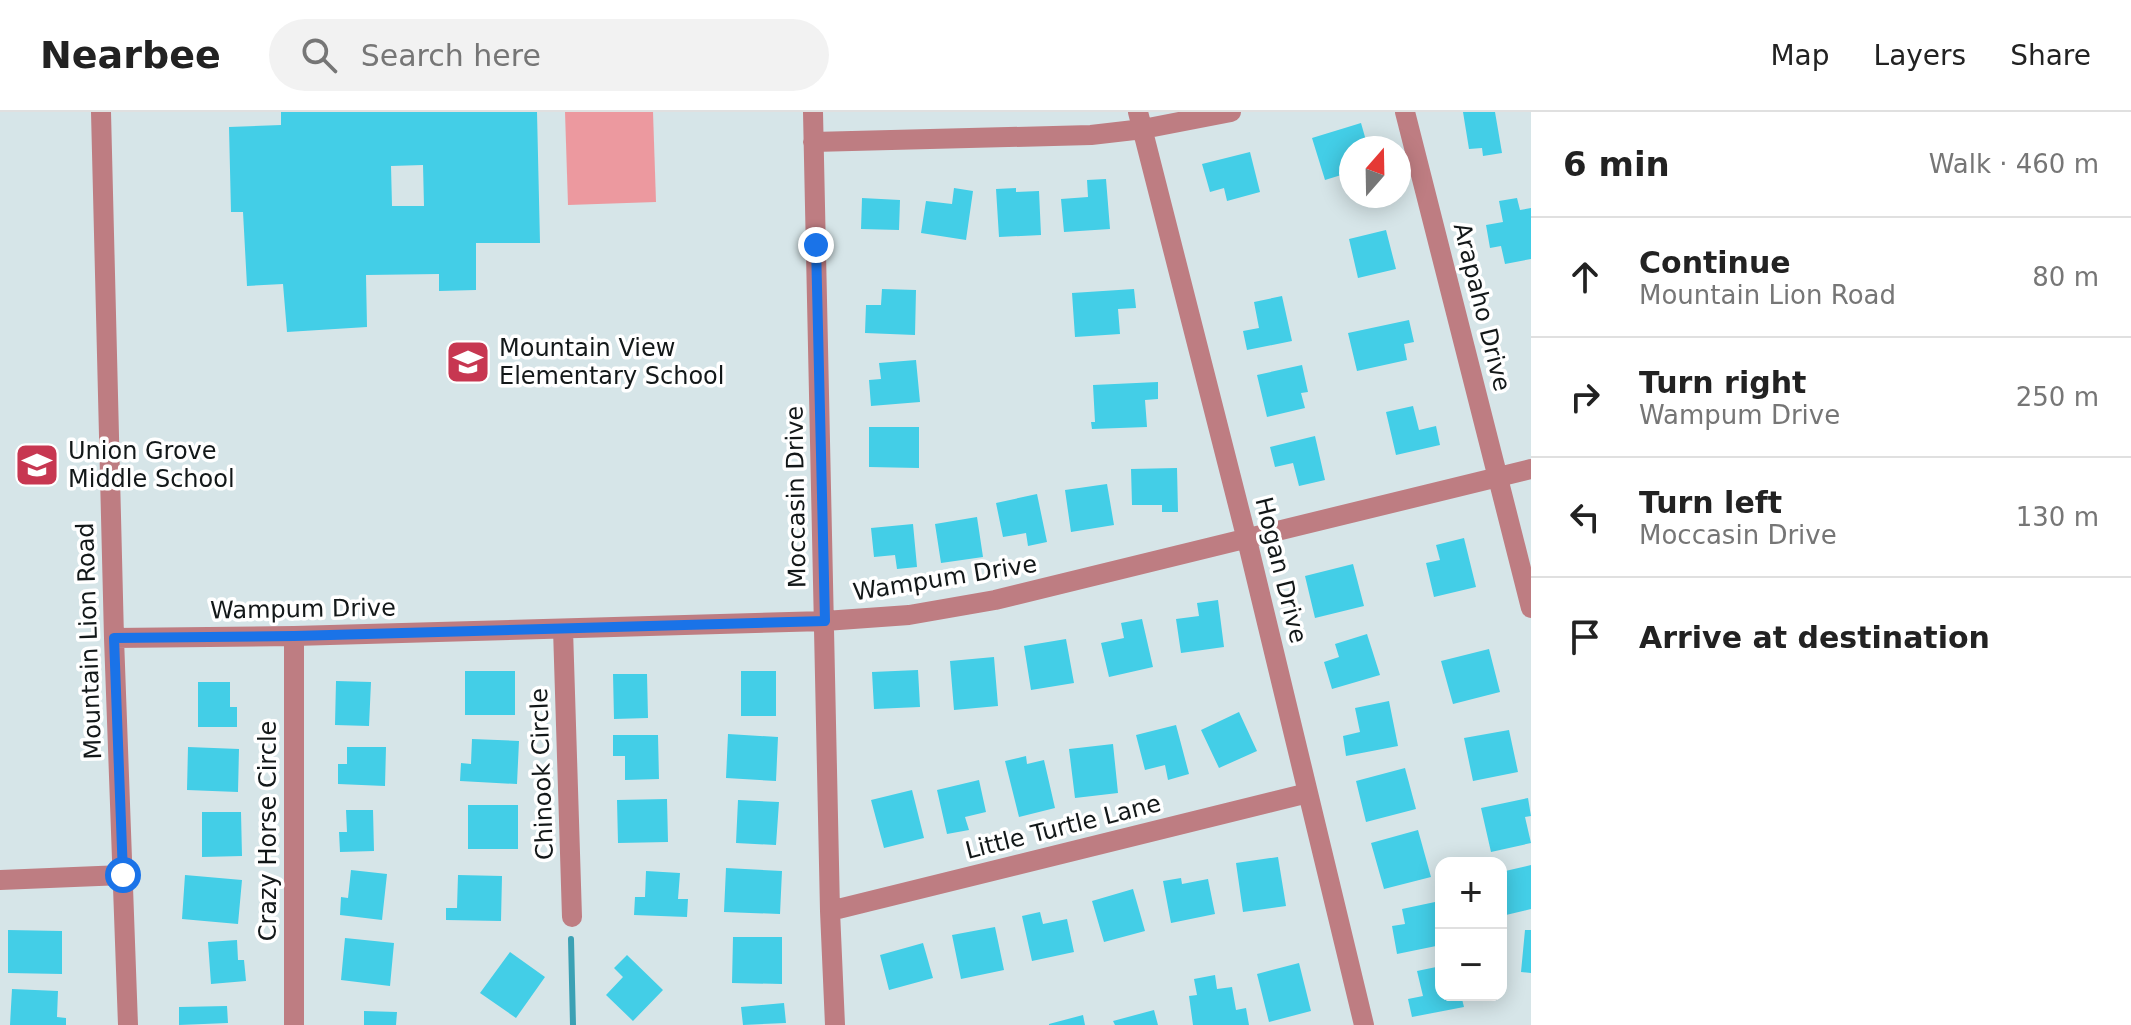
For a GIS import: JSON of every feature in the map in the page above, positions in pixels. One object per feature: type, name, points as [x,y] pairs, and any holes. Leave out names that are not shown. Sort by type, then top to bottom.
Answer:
[{"type":"street","name":"Mountain Lion Road","points":[[101,112],[114,638],[128,1025]]},
{"type":"street","name":"Moccasin Drive","points":[[813,112],[835,1025]]},
{"type":"street","points":[[813,142],[1091,135],[1141,121],[1231,112]]},
{"type":"street","name":"Arapaho Drive","points":[[1405,112],[1531,608]]},
{"type":"street","name":"Hogan Drive","points":[[1141,121],[1247,540],[1364,1025]]},
{"type":"street","name":"Wampum Drive","points":[[114,638],[563,629],[825,621],[909,615],[995,600],[1531,469]]},
{"type":"street","name":"Chinook Circle","points":[[563,629],[572,917]]},
{"type":"street","name":"Crazy Horse Circle","points":[[294,636],[294,1025]]},
{"type":"street","name":"Little Turtle Lane","points":[[830,911],[1308,793]]},
{"type":"street","points":[[0,880],[123,875]]},
{"type":"shaded area","points":[[565,112],[653,112],[656,202],[568,205]]},
{"type":"building","points":[[281,112],[537,112],[540,243],[476,243],[476,290],[439,291],[439,274],[366,275],[367,327],[287,332],[283,284],[247,286],[243,212],[231,212],[229,127],[281,125]],"holes":[[[423,165],[424,206],[392,206],[391,166]]]},
{"type":"building","points":[[1463,112],[1495,112],[1502,153],[1483,156],[1482,148],[1469,149]]},
{"type":"building","points":[[1361,123],[1365,136],[1339,136],[1339,176],[1325,180],[1312,138]]},
{"type":"building","points":[[1250,152],[1260,192],[1227,201],[1224,188],[1210,192],[1202,164]]},
{"type":"building","points":[[1106,179],[1110,229],[1064,232],[1061,199],[1088,197],[1087,180]]},
{"type":"building","points":[[954,188],[973,191],[966,240],[921,233],[926,201],[952,204]]},
{"type":"building","points":[[1016,188],[1016,192],[1039,191],[1041,235],[999,237],[996,189]]},
{"type":"building","points":[[862,198],[900,200],[899,230],[861,229]]},
{"type":"building","points":[[1517,198],[1520,210],[1531,208],[1531,259],[1505,264],[1501,246],[1490,248],[1486,225],[1503,222],[1499,201]]},
{"type":"building","points":[[1386,230],[1396,269],[1358,278],[1349,239]]},
{"type":"building","points":[[882,289],[916,290],[915,335],[865,333],[866,305],[881,305]]},
{"type":"building","points":[[1134,289],[1136,308],[1118,309],[1120,334],[1075,337],[1072,293]]},
{"type":"building","points":[[1282,296],[1292,341],[1247,350],[1243,331],[1259,328],[1254,302]]},
{"type":"building","points":[[1409,320],[1414,342],[1404,344],[1407,360],[1357,371],[1348,333]]},
{"type":"building","points":[[916,360],[920,402],[871,406],[869,380],[881,379],[879,363]]},
{"type":"building","points":[[1302,365],[1308,392],[1301,393],[1305,408],[1267,417],[1257,375]]},
{"type":"building","points":[[1158,382],[1158,399],[1145,400],[1147,427],[1092,429],[1091,422],[1095,422],[1093,385]]},
{"type":"building","points":[[1413,406],[1419,430],[1436,426],[1440,445],[1396,455],[1386,412]]},
{"type":"building","points":[[869,427],[919,427],[919,468],[869,467]]},
{"type":"building","points":[[1315,436],[1325,480],[1299,486],[1293,463],[1275,467],[1270,447]]},
{"type":"building","points":[[1177,468],[1178,512],[1162,512],[1162,505],[1132,505],[1131,469]]},
{"type":"building","points":[[1107,484],[1114,525],[1071,532],[1065,490]]},
{"type":"building","points":[[1037,494],[1047,542],[1028,546],[1026,533],[1003,537],[996,503]]},
{"type":"building","points":[[977,517],[983,557],[941,563],[935,524]]},
{"type":"building","points":[[913,524],[917,567],[897,569],[895,555],[874,557],[871,528]]},
{"type":"building","points":[[1464,538],[1476,587],[1434,597],[1426,563],[1440,560],[1436,545]]},
{"type":"building","points":[[1353,564],[1364,606],[1315,618],[1305,576]]},
{"type":"building","points":[[1218,600],[1224,647],[1181,653],[1176,619],[1199,616],[1197,603]]},
{"type":"building","points":[[1142,619],[1153,667],[1109,677],[1101,643],[1124,638],[1121,623]]},
{"type":"building","points":[[1367,634],[1380,675],[1332,689],[1324,662],[1339,657],[1335,644]]},
{"type":"building","points":[[1066,639],[1074,683],[1031,690],[1024,646]]},
{"type":"building","points":[[1489,649],[1500,692],[1453,704],[1441,661]]},
{"type":"building","points":[[994,657],[998,706],[954,710],[950,661]]},
{"type":"building","points":[[918,670],[920,707],[874,709],[872,672]]},
{"type":"building","points":[[465,671],[515,671],[515,715],[465,715]]},
{"type":"building","points":[[741,671],[776,671],[776,716],[741,716]]},
{"type":"building","points":[[613,674],[647,674],[648,718],[614,719]]},
{"type":"building","points":[[336,681],[371,682],[369,726],[335,725]]},
{"type":"building","points":[[198,682],[230,682],[230,707],[237,707],[237,727],[198,727]]},
{"type":"building","points":[[1389,701],[1398,746],[1346,756],[1343,736],[1360,732],[1355,708]]},
{"type":"building","points":[[1239,712],[1257,751],[1219,768],[1201,730]]},
{"type":"building","points":[[1176,725],[1189,774],[1168,780],[1165,765],[1145,770],[1136,735]]},
{"type":"building","points":[[1509,730],[1518,772],[1473,781],[1464,738]]},
{"type":"building","points":[[728,734],[778,737],[776,781],[726,778]]},
{"type":"building","points":[[613,735],[658,735],[659,779],[625,780],[625,756],[613,756]]},
{"type":"building","points":[[472,739],[519,741],[517,784],[460,781],[461,763],[471,764]]},
{"type":"building","points":[[1113,744],[1118,793],[1075,798],[1069,749]]},
{"type":"building","points":[[188,747],[239,749],[238,792],[187,790]]},
{"type":"building","points":[[347,747],[386,747],[385,786],[338,784],[338,764],[347,764]]},
{"type":"building","points":[[1026,756],[1027,764],[1044,760],[1055,808],[1019,817],[1005,761]]},
{"type":"building","points":[[1405,768],[1416,809],[1366,822],[1356,781]]},
{"type":"building","points":[[979,780],[986,812],[965,817],[969,830],[947,834],[937,790]]},
{"type":"building","points":[[912,790],[924,838],[884,848],[871,800]]},
{"type":"building","points":[[1528,798],[1531,816],[1525,817],[1531,843],[1491,852],[1481,808]]},
{"type":"building","points":[[667,799],[668,842],[618,843],[617,800]]},
{"type":"building","points":[[738,800],[779,802],[776,845],[736,843]]},
{"type":"building","points":[[468,805],[518,805],[518,849],[468,849]]},
{"type":"building","points":[[346,810],[373,810],[374,851],[340,852],[339,832],[347,832]]},
{"type":"building","points":[[202,812],[241,812],[242,856],[202,857]]},
{"type":"building","points":[[1418,830],[1431,877],[1384,889],[1371,843]]},
{"type":"building","points":[[1278,857],[1286,906],[1243,912],[1236,863]]},
{"type":"building","points":[[1531,865],[1531,909],[1507,915],[1507,871]]},
{"type":"building","points":[[726,868],[782,871],[780,914],[724,912]]},
{"type":"building","points":[[351,870],[387,874],[382,920],[340,915],[341,897],[348,898]]},
{"type":"building","points":[[646,871],[680,873],[678,899],[688,899],[687,917],[634,915],[635,897],[645,897]]},
{"type":"building","points":[[185,875],[242,880],[238,924],[182,919]]},
{"type":"building","points":[[458,875],[502,876],[501,921],[446,920],[446,908],[457,908]]},
{"type":"building","points":[[1181,878],[1182,884],[1208,879],[1215,914],[1171,923],[1163,881]]},
{"type":"building","points":[[1133,889],[1145,931],[1104,942],[1092,901]]},
{"type":"building","points":[[1435,902],[1435,946],[1397,954],[1392,926],[1405,924],[1402,909]]},
{"type":"building","points":[[1040,912],[1043,924],[1067,919],[1074,952],[1032,961],[1022,916]]},
{"type":"building","points":[[995,927],[1004,970],[961,979],[952,935]]},
{"type":"building","points":[[8,930],[62,931],[62,974],[8,973]]},
{"type":"building","points":[[1525,930],[1531,930],[1531,973],[1521,972]]},
{"type":"building","points":[[733,937],[782,937],[782,984],[732,983]]},
{"type":"building","points":[[345,938],[394,943],[390,986],[341,980]]},
{"type":"building","points":[[237,940],[238,960],[244,960],[246,981],[211,984],[208,942]]},
{"type":"building","points":[[923,943],[933,978],[889,990],[880,955]]},
{"type":"building","points":[[510,952],[545,977],[516,1018],[480,993]]},
{"type":"building","points":[[627,955],[663,990],[633,1021],[606,995],[623,977],[614,968]]},
{"type":"building","points":[[1299,963],[1311,1011],[1269,1022],[1257,974]]},
{"type":"building","points":[[1435,967],[1435,1001],[1462,1001],[1464,1007],[1412,1017],[1408,999],[1423,996],[1417,971]]},
{"type":"building","points":[[1215,975],[1217,989],[1232,987],[1236,1010],[1246,1008],[1249,1025],[1193,1025],[1189,996],[1197,995],[1194,979]]},
{"type":"building","points":[[12,989],[58,991],[57,1017],[66,1018],[66,1025],[10,1025]]},
{"type":"building","points":[[784,1003],[786,1023],[743,1025],[741,1007]]},
{"type":"building","points":[[227,1006],[228,1023],[179,1025],[179,1007]]},
{"type":"building","points":[[1154,1010],[1158,1025],[1115,1025],[1113,1021]]},
{"type":"building","points":[[364,1011],[397,1012],[396,1025],[364,1025]]},
{"type":"building","points":[[1083,1015],[1085,1025],[1049,1025],[1049,1024]]},
{"type":"waterway","points":[[571,939],[573,1025]]},
{"type":"place","name":"Mountain View Elementary School","points":[[468,362]]},
{"type":"place","name":"Union Grove Middle School","points":[[37,465]]},
{"type":"route","points":[[123,875],[114,638],[825,621],[816,245]]}]
